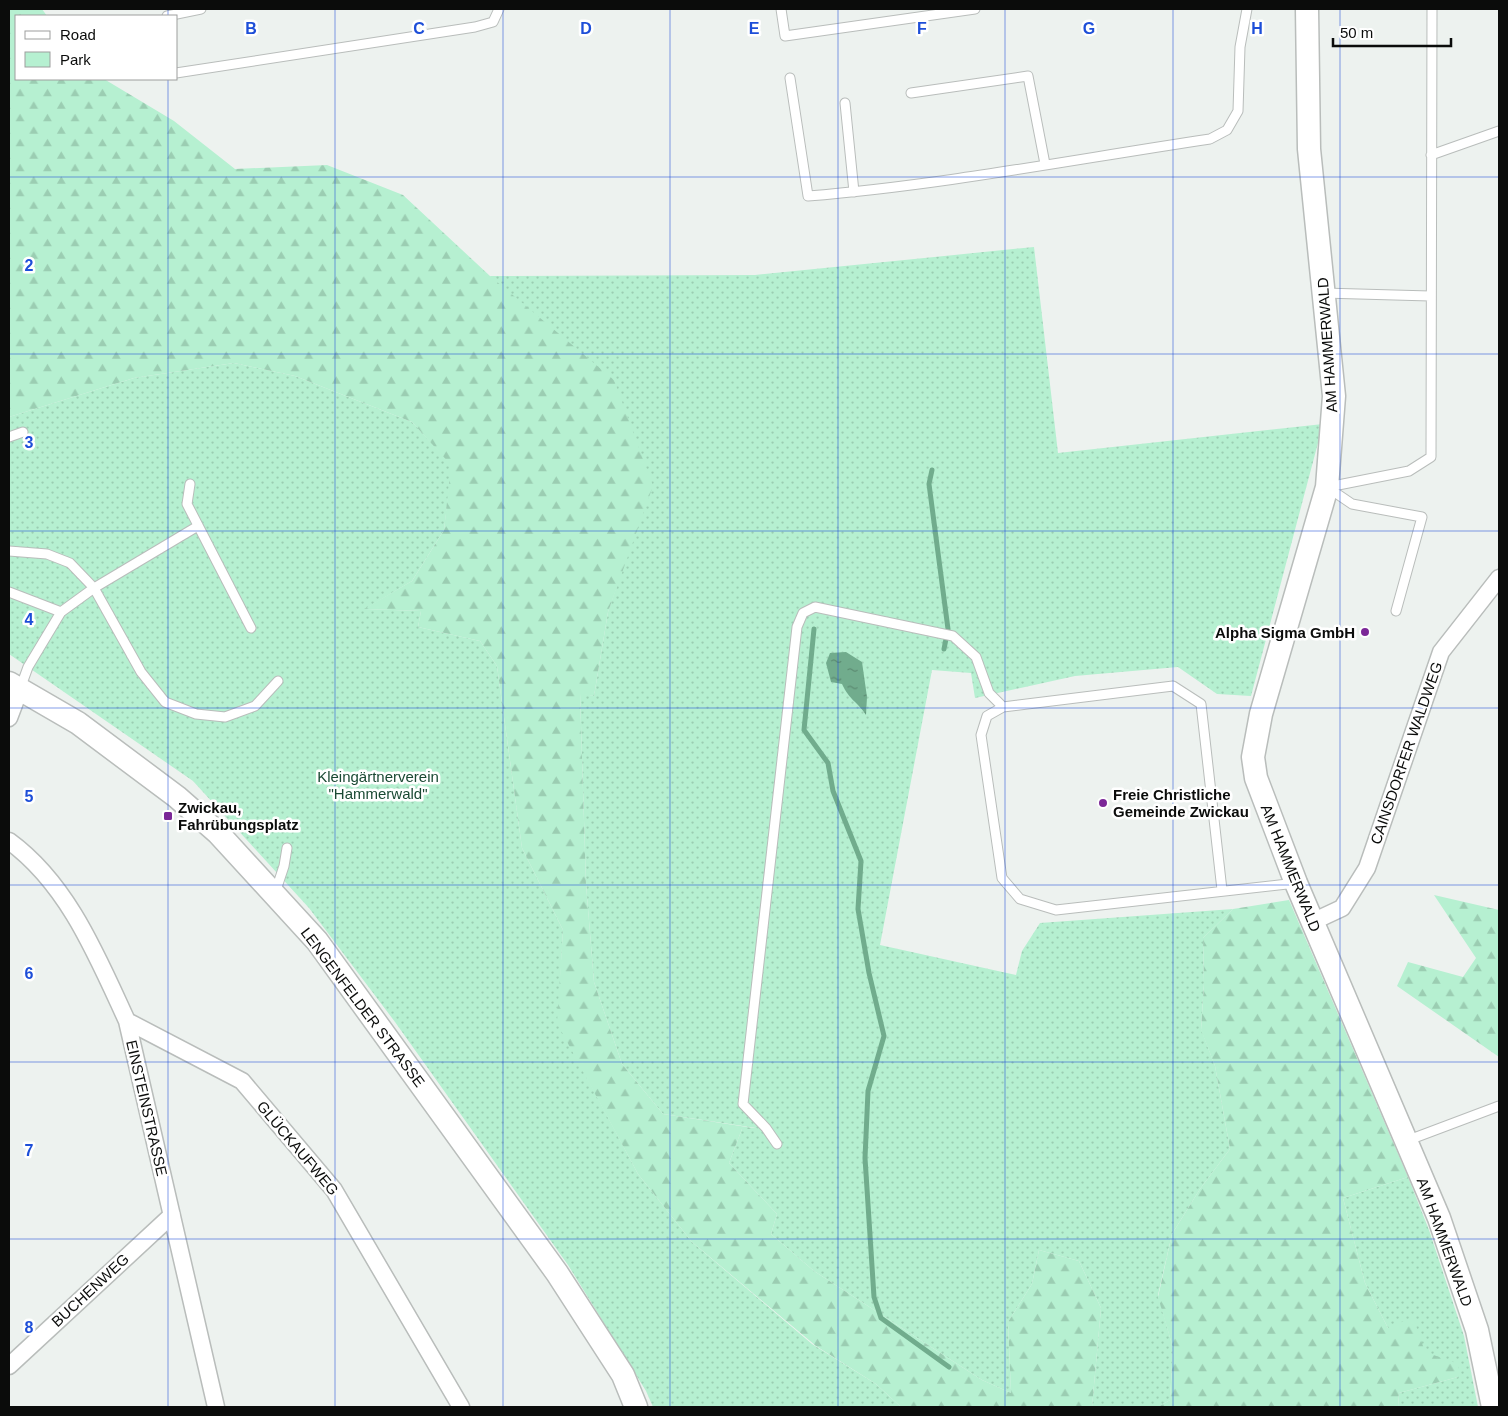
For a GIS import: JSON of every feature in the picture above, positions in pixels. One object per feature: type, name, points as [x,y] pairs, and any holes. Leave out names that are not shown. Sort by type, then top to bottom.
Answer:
[{"type":"main road","name":"AM HAMMERWALD","points":[[1307,9],[1309,148],[1334,396],[1327,487],[1261,714],[1253,757],[1256,778],[1296,883],[1439,1218],[1477,1330],[1493,1407]]},
{"type":"main road","name":"LENGENFELDER STRASSE","points":[[14,686],[78,723],[177,797],[218,833],[275,893],[316,941],[556,1272],[623,1375],[636,1407]]},
{"type":"street","name":"CAINSDORFER WALDWEG","points":[[1312,922],[1342,908],[1367,868],[1440,652],[1499,578]]},
{"type":"street","points":[[9,718],[14,686]]},
{"type":"street","name":"EINSTEINSTRASSE","points":[[9,841],[49,878],[72,910],[102,967],[127,1021],[216,1407]]},
{"type":"street","name":"GLÜCKAUFWEG","points":[[127,1021],[242,1082],[334,1190],[461,1407]]},
{"type":"street","name":"BUCHENWEG","points":[[9,1366],[172,1214]]},
{"type":"lane","points":[[166,13],[201,9]]},
{"type":"lane","points":[[178,73],[475,28],[492,22],[500,9]]},
{"type":"lane","points":[[781,9],[785,36],[975,9]]},
{"type":"lane","points":[[790,78],[808,196],[854,192],[1210,140],[1227,130],[1238,111],[1240,46],[1247,9]]},
{"type":"lane","points":[[1327,487],[1409,471],[1431,457],[1432,9]]},
{"type":"lane","points":[[911,93],[1028,76],[1045,164]]},
{"type":"lane","points":[[845,103],[854,192]]},
{"type":"lane","points":[[1431,155],[1499,131]]},
{"type":"lane","points":[[1323,293],[1430,296]]},
{"type":"lane","points":[[9,437],[23,432]]},
{"type":"lane","points":[[190,484],[187,504],[251,628]]},
{"type":"lane","points":[[1327,487],[1352,504],[1422,517],[1396,611]]},
{"type":"lane","points":[[14,686],[28,668],[61,612],[94,588],[198,526]]},
{"type":"lane","points":[[9,550],[47,554],[70,563],[94,588],[141,672],[165,702],[196,714],[225,717],[255,706],[278,681]]},
{"type":"lane","points":[[9,592],[61,612]]},
{"type":"lane","points":[[777,1144],[766,1128],[743,1104],[797,627],[803,613],[815,607],[953,636],[976,658],[989,693],[1003,707]]},
{"type":"lane","points":[[1222,890],[1201,704],[1173,686],[1003,707],[986,716],[981,735],[1002,878],[1020,899],[1056,910],[1114,905],[1222,890],[1296,883]]},
{"type":"lane","points":[[275,893],[284,866],[287,848]]},
{"type":"lane","points":[[1405,1142],[1499,1106]]},
{"type":"green space","points":[[9,9],[42,9],[46,15],[15,15],[15,80],[106,80],[174,121],[235,169],[327,165],[403,195],[490,276],[614,380],[653,486],[608,612],[594,696],[580,694],[586,884],[594,982],[622,1064],[663,1114],[760,1129],[742,1129],[729,1163],[777,1214],[771,1234],[814,1271],[982,1380],[1011,1393],[1008,1322],[1032,1284],[1039,1250],[1079,1261],[1101,1308],[1092,1407],[901,1407],[876,1384],[816,1346],[692,1242],[638,1174],[557,1023],[563,930],[522,848],[497,666],[480,641],[418,627],[421,611],[364,609],[412,581],[444,530],[451,465],[412,422],[295,376],[234,363],[134,378],[9,417]]},
{"type":"green space","points":[[1034,247],[1058,453],[1323,424],[1251,696],[1217,694],[1178,667],[1075,676],[975,698],[971,673],[932,670],[880,945],[1016,975],[1022,951],[1040,923],[1233,909],[1203,938],[1204,983],[1201,1029],[1215,1066],[1230,1149],[1200,1189],[1172,1234],[1158,1295],[1173,1348],[1170,1400],[1158,1407],[1092,1407],[1101,1308],[1079,1261],[1039,1250],[1032,1284],[1008,1322],[1011,1393],[982,1380],[814,1271],[771,1234],[777,1214],[729,1163],[742,1129],[756,1128],[663,1114],[622,1064],[594,982],[586,884],[580,693],[594,696],[608,612],[627,555],[490,276],[755,275]]},
{"type":"green space","name":"Kleingärtnerverein \"Hammerwald\"","points":[[234,363],[295,376],[412,422],[452,465],[444,530],[412,581],[365,609],[421,611],[418,627],[480,641],[497,666],[522,848],[563,930],[558,1023],[638,1174],[692,1242],[812,1344],[876,1384],[901,1407],[653,1407],[646,1391],[568,1265],[395,1022],[309,908],[193,781],[9,654],[9,417],[134,378]]},
{"type":"green space","points":[[1434,895],[1499,910],[1499,1057],[1397,986],[1408,962],[1463,977],[1476,958]]},
{"type":"green space","points":[[1289,900],[1408,1177],[1343,1198],[1365,1283],[1388,1328],[1413,1317],[1425,1352],[1459,1364],[1458,1377],[1399,1393],[1398,1407],[1158,1407],[1170,1400],[1173,1348],[1158,1297],[1172,1234],[1200,1189],[1230,1149],[1215,1066],[1201,1030],[1204,983],[1203,938],[1233,909]]},
{"type":"green space","points":[[1408,1177],[1429,1230],[1464,1336],[1478,1407],[1398,1407],[1399,1393],[1458,1377],[1388,1328],[1365,1283],[1343,1198]]},
{"type":"water","points":[[846,652],[862,662],[867,697],[866,715],[842,684],[831,682],[826,663],[830,653]]},
{"type":"waterway","points":[[932,470],[929,484],[948,629]]},
{"type":"waterway","points":[[814,629],[804,730],[828,763],[833,791],[861,861],[858,909],[869,973],[884,1036],[868,1091],[865,1158],[874,1297],[881,1318],[949,1367]]},
{"type":"waterway","points":[[944,649],[946,639]]},
{"type":"place","name":"Alpha Sigma GmbH","points":[[1365,632]]},
{"type":"place","name":"Freie Christliche Gemeinde Zwickau","points":[[1103,803]]},
{"type":"place","name":"Zwickau, Fahrübungsplatz","points":[[168,816]]}]
